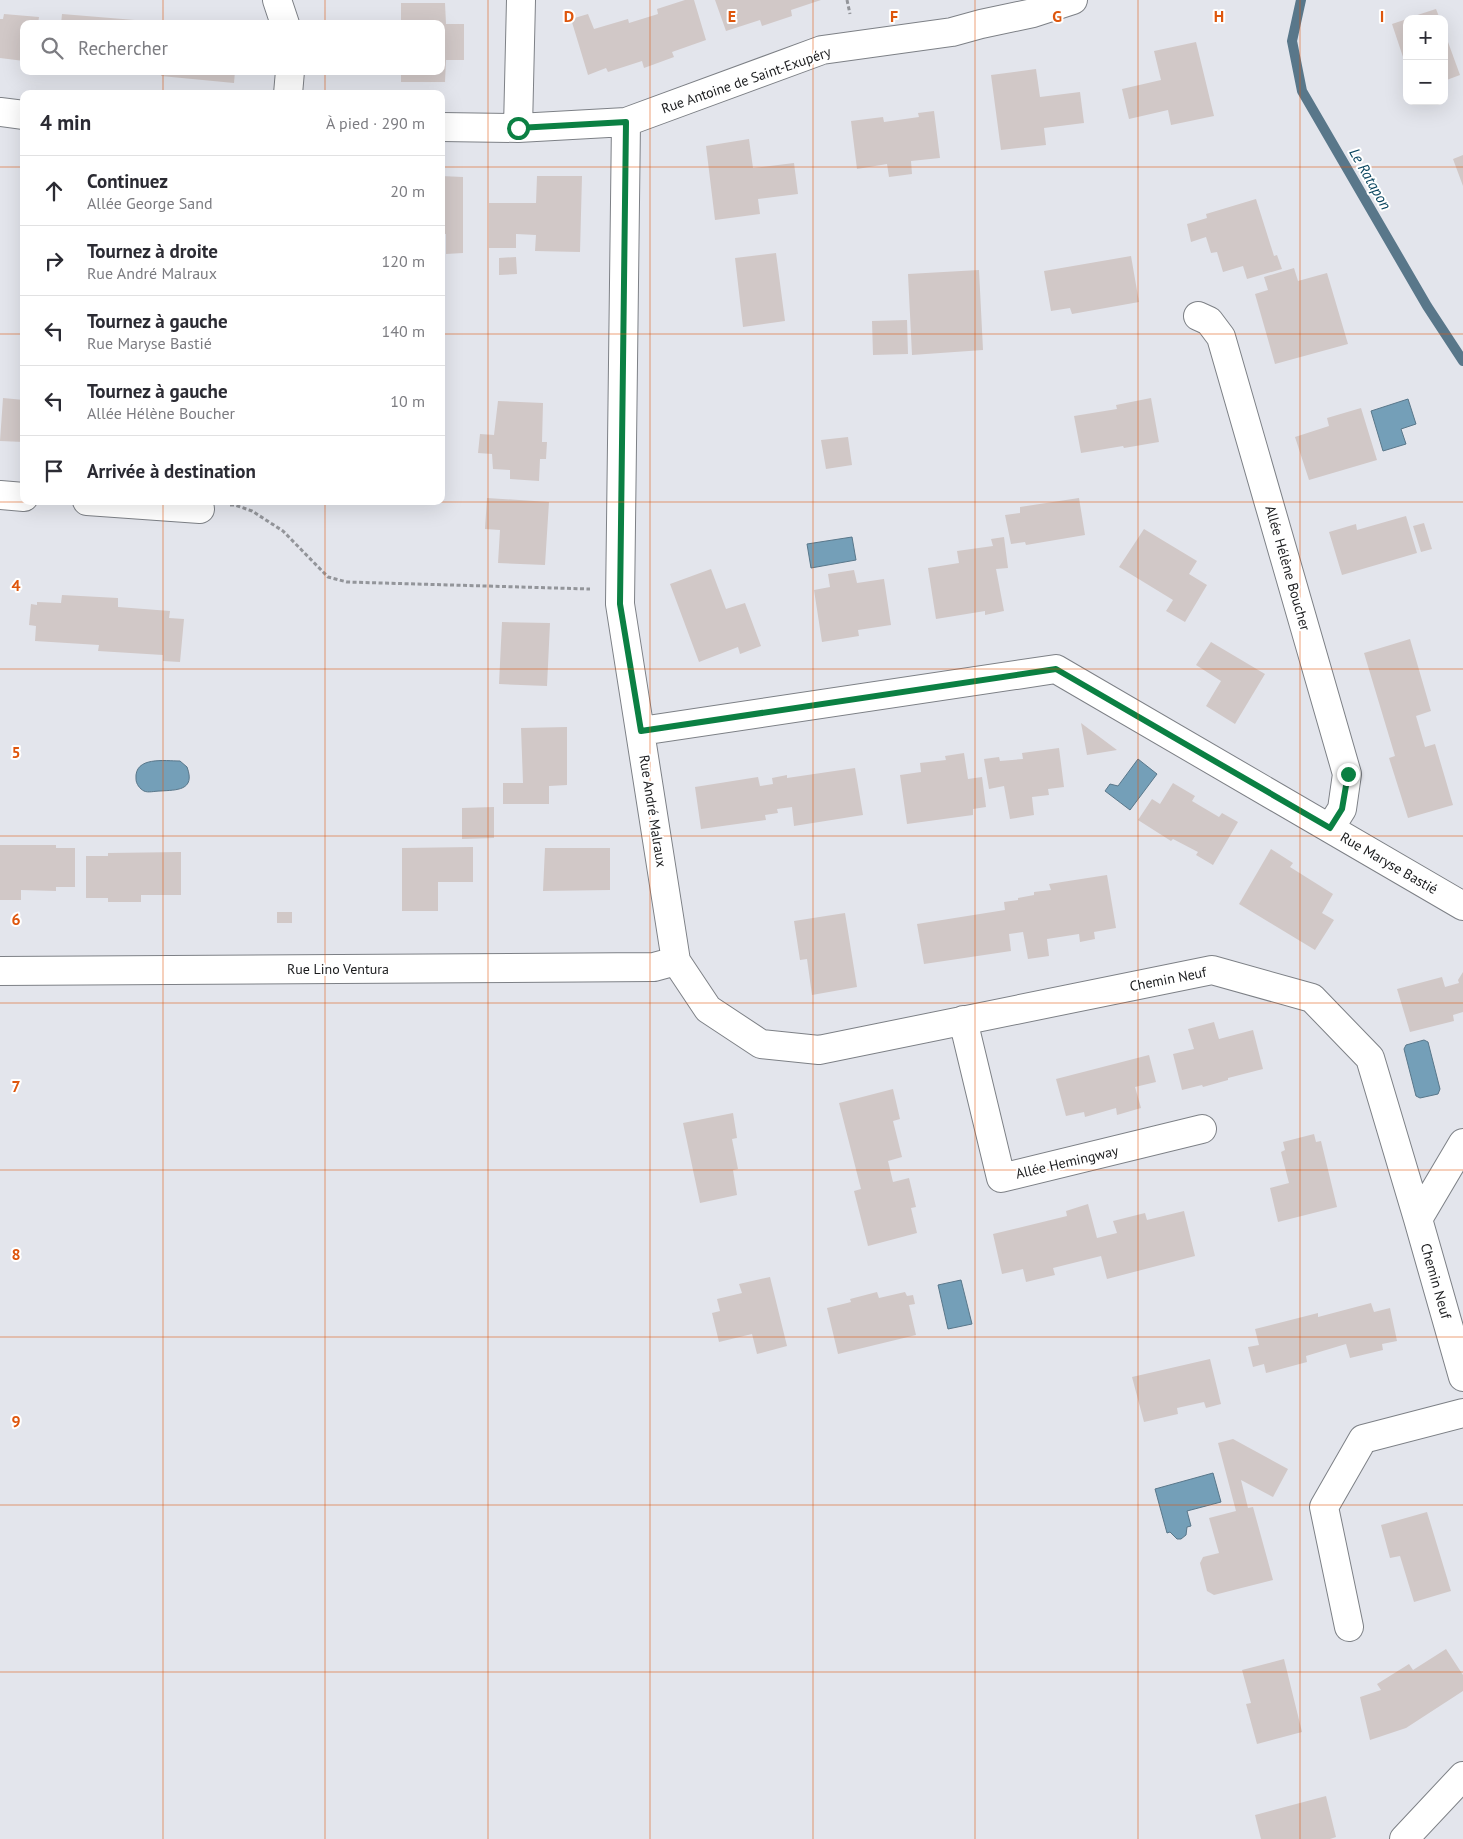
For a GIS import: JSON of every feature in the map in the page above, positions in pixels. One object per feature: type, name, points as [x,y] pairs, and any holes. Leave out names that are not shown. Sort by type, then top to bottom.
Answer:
[{"type":"street","points":[[277,0],[284,20]]},
{"type":"street","points":[[518,128],[521,0]]},
{"type":"street","name":"Rue Antoine de Saint-Exupéry","points":[[445,127],[518,128],[626,122],[822,50],[952,32],[1033,13],[1073,0]]},
{"type":"street","points":[[288,90],[290,75]]},
{"type":"street","points":[[0,112],[20,114]]},
{"type":"street","name":"Rue André Malraux","points":[[626,122],[620,604],[676,961]]},
{"type":"street","name":"Allée Hélène Boucher","points":[[1198,316],[1209,321],[1221,338],[1348,774],[1342,809],[1330,828]]},
{"type":"street","points":[[0,495],[20,497]]},
{"type":"street","points":[[144,505],[200,509]]},
{"type":"street","name":"Rue Maryse Bastié","points":[[641,731],[1056,669],[1463,906]]},
{"type":"street","name":"Rue Lino Ventura","points":[[0,971],[654,968],[676,961]]},
{"type":"street","name":"Chemin Neuf","points":[[676,961],[708,1009],[761,1044],[819,1050],[1212,970],[1312,998],[1370,1058],[1463,1377]]},
{"type":"street","name":"Allée Hemingway","points":[[963,1020],[1001,1178],[1202,1129]]},
{"type":"street","points":[[1418,1220],[1463,1143]]},
{"type":"street","points":[[1349,1627],[1324,1507],[1363,1438],[1463,1413]]},
{"type":"street","points":[[1404,1839],[1463,1776]]},
{"type":"path","points":[[200,509],[235,505],[252,511],[283,531],[328,577],[347,582],[620,590]]},
{"type":"water","points":[[1408,399],[1416,424],[1401,429],[1406,444],[1383,451],[1371,411]]},
{"type":"water","points":[[852,537],[856,560],[811,568],[807,544]]},
{"type":"water","points":[[1138,759],[1157,774],[1130,810],[1105,791],[1110,784],[1118,786]]},
{"type":"water","points":[[152,761],[180,761],[187,767],[189,775],[189,781],[183,788],[147,792],[137,784],[137,772],[140,766],[145,763]]},
{"type":"water","points":[[1424,1040],[1428,1042],[1440,1089],[1438,1094],[1420,1098],[1416,1096],[1404,1049],[1406,1045]]},
{"type":"water","points":[[961,1280],[972,1324],[948,1329],[938,1285]]},
{"type":"water","points":[[1213,1473],[1221,1502],[1187,1511],[1191,1526],[1187,1527],[1186,1535],[1181,1539],[1177,1539],[1170,1532],[1167,1533],[1155,1489]]},
{"type":"building","points":[[685,0],[694,0],[706,40],[672,52],[674,57],[644,68],[642,61],[608,72],[606,68],[588,75],[571,19],[588,14],[594,29],[628,19],[629,23],[658,14],[657,9]]},
{"type":"building","points":[[715,0],[821,0],[791,10],[792,16],[762,26],[760,20],[726,31]]},
{"type":"building","points":[[401,3],[445,3],[446,24],[464,24],[464,60],[446,60],[445,82],[401,82],[401,75],[445,75],[445,20],[401,20]]},
{"type":"building","points":[[1436,9],[1438,15],[1417,15]]},
{"type":"building","points":[[4,14],[39,17],[39,20],[20,20],[20,60],[0,58],[0,19],[3,19]]},
{"type":"building","points":[[62,14],[135,20],[61,20]]},
{"type":"building","points":[[1403,20],[1403,57],[1392,24]]},
{"type":"building","points":[[1196,42],[1214,116],[1171,125],[1168,110],[1129,119],[1122,89],[1161,80],[1154,51]]},
{"type":"building","points":[[1448,42],[1460,75],[1448,80]]},
{"type":"building","points":[[1036,69],[1040,97],[1080,92],[1084,123],[1044,128],[1046,145],[1001,150],[991,75]]},
{"type":"building","points":[[161,75],[235,75],[234,83]]},
{"type":"building","points":[[934,111],[940,158],[911,161],[912,174],[889,177],[887,164],[857,169],[851,121],[883,117],[884,122],[919,117],[918,113]]},
{"type":"building","points":[[749,139],[753,168],[794,163],[798,194],[758,199],[760,214],[715,220],[706,146]]},
{"type":"building","points":[[1463,155],[1463,186],[1453,159]]},
{"type":"building","points":[[445,176],[463,177],[463,253],[446,254]]},
{"type":"building","points":[[537,176],[582,176],[580,252],[535,251],[536,235],[516,234],[516,248],[489,248],[489,203],[536,203]]},
{"type":"building","points":[[1256,199],[1274,256],[1277,255],[1282,269],[1247,279],[1243,266],[1223,272],[1217,252],[1211,253],[1206,237],[1191,242],[1187,224],[1207,218],[1206,214]]},
{"type":"building","points":[[776,253],[785,321],[743,327],[735,258]]},
{"type":"building","points":[[1131,256],[1139,302],[1072,314],[1070,308],[1051,311],[1044,271]]},
{"type":"building","points":[[516,257],[517,274],[499,275],[499,258]]},
{"type":"building","points":[[1294,268],[1298,281],[1327,273],[1348,344],[1275,364],[1255,294],[1268,290],[1264,277]]},
{"type":"building","points":[[979,270],[983,350],[912,355],[908,274]]},
{"type":"building","points":[[907,320],[908,354],[873,355],[872,321]]},
{"type":"building","points":[[3,398],[20,400],[20,442],[0,441]]},
{"type":"building","points":[[1151,398],[1159,442],[1081,453],[1074,416],[1117,409],[1116,405]]},
{"type":"building","points":[[498,401],[543,403],[542,442],[547,442],[546,459],[540,459],[539,481],[510,479],[510,470],[493,469],[492,454],[478,453],[480,434],[494,435]]},
{"type":"building","points":[[1361,408],[1377,460],[1309,480],[1295,437],[1329,426],[1327,418]]},
{"type":"building","points":[[848,437],[852,465],[826,469],[821,440]]},
{"type":"building","points":[[487,498],[549,502],[545,565],[498,563],[500,530],[485,529]]},
{"type":"building","points":[[1079,498],[1085,535],[1026,545],[1025,542],[1011,544],[1005,515],[1020,513],[1020,507]]},
{"type":"building","points":[[1406,516],[1417,553],[1342,575],[1329,532],[1356,524],[1357,530]]},
{"type":"building","points":[[1424,523],[1432,549],[1421,552],[1413,526]]},
{"type":"building","points":[[1144,529],[1197,561],[1189,574],[1207,585],[1185,622],[1166,611],[1173,600],[1119,567]]},
{"type":"building","points":[[1004,537],[1008,568],[996,569],[1004,611],[985,615],[985,611],[936,619],[928,568],[959,563],[957,551],[993,546],[991,539]]},
{"type":"building","points":[[711,569],[726,609],[745,603],[761,646],[740,654],[738,647],[699,662],[670,584]]},
{"type":"building","points":[[854,570],[857,583],[884,579],[891,625],[858,630],[859,636],[822,642],[814,590],[830,587],[828,574]]},
{"type":"building","points":[[62,595],[118,598],[118,607],[170,611],[169,618],[184,619],[180,662],[163,661],[163,655],[98,651],[99,645],[35,641],[36,626],[29,625],[31,604],[37,605],[37,602],[61,603]]},
{"type":"building","points":[[502,622],[550,623],[547,686],[499,684]]},
{"type":"building","points":[[1410,639],[1431,711],[1416,716],[1425,747],[1435,744],[1453,805],[1408,818],[1389,758],[1395,756],[1364,653]]},
{"type":"building","points":[[1211,642],[1265,674],[1235,724],[1206,706],[1221,681],[1196,665]]},
{"type":"building","points":[[1081,723],[1117,750],[1087,755]]},
{"type":"building","points":[[567,727],[567,785],[549,786],[549,804],[503,804],[503,783],[523,783],[521,728]]},
{"type":"building","points":[[1059,748],[1064,787],[1048,789],[1049,795],[1032,797],[1034,815],[1010,819],[1004,786],[989,789],[984,759],[999,757],[1000,761],[1023,759],[1022,753]]},
{"type":"building","points":[[964,753],[968,779],[982,777],[986,807],[973,809],[973,815],[907,824],[900,775],[921,772],[920,763],[946,760],[945,756]]},
{"type":"building","points":[[855,768],[863,815],[794,826],[792,807],[777,809],[778,813],[765,815],[766,820],[701,829],[695,787],[758,777],[760,786],[773,784],[772,778],[787,775],[787,778]]},
{"type":"building","points":[[1173,783],[1195,796],[1192,801],[1219,817],[1222,813],[1238,822],[1213,865],[1196,855],[1198,852],[1173,839],[1171,841],[1138,820],[1152,799],[1160,804]]},
{"type":"building","points":[[494,807],[494,838],[462,839],[462,808]]},
{"type":"building","points":[[0,845],[56,845],[56,848],[75,848],[75,887],[56,887],[56,891],[21,890],[21,900],[0,900]]},
{"type":"building","points":[[473,847],[473,882],[438,882],[438,911],[402,911],[402,848]]},
{"type":"building","points":[[545,848],[610,848],[610,890],[543,891]]},
{"type":"building","points":[[1271,849],[1293,863],[1290,867],[1333,894],[1322,913],[1334,920],[1315,950],[1239,904]]},
{"type":"building","points":[[181,852],[181,895],[141,895],[141,902],[108,902],[108,898],[86,898],[86,856],[108,856],[108,853]]},
{"type":"building","points":[[1107,875],[1116,928],[1094,932],[1095,939],[1080,942],[1079,934],[1047,939],[1049,956],[1028,959],[1023,932],[1009,934],[1011,951],[924,964],[917,924],[1005,910],[1004,902],[1034,895],[1034,892],[1051,890],[1049,884]]},
{"type":"building","points":[[277,912],[292,912],[292,923],[277,923]]},
{"type":"building","points":[[845,913],[857,987],[812,995],[807,959],[800,960],[794,921]]},
{"type":"building","points":[[1463,972],[1463,1012],[1453,1015],[1454,1021],[1410,1032],[1397,989],[1442,977],[1445,987],[1459,983],[1458,980]]},
{"type":"building","points":[[1214,1022],[1219,1039],[1253,1030],[1263,1069],[1203,1087],[1202,1085],[1182,1090],[1173,1054],[1194,1049],[1188,1029]]},
{"type":"building","points":[[1149,1055],[1156,1082],[1135,1087],[1141,1108],[1117,1115],[1116,1108],[1085,1117],[1084,1112],[1066,1116],[1056,1079]]},
{"type":"building","points":[[893,1089],[900,1119],[893,1121],[902,1157],[888,1161],[893,1182],[909,1178],[916,1207],[911,1208],[917,1233],[868,1246],[854,1191],[861,1189],[839,1103]]},
{"type":"building","points":[[733,1113],[737,1138],[732,1139],[738,1169],[733,1170],[737,1195],[700,1203],[683,1123]]},
{"type":"building","points":[[1314,1134],[1316,1142],[1321,1141],[1337,1207],[1278,1222],[1270,1188],[1289,1183],[1281,1152],[1285,1150],[1283,1142]]},
{"type":"building","points":[[1088,1204],[1097,1238],[1117,1233],[1113,1221],[1145,1213],[1147,1220],[1184,1211],[1195,1256],[1107,1279],[1101,1256],[1053,1268],[1055,1275],[1026,1282],[1023,1269],[1002,1274],[993,1234],[1067,1216],[1066,1211]]},
{"type":"building","points":[[770,1277],[787,1346],[757,1354],[752,1334],[719,1342],[712,1313],[720,1311],[717,1299],[742,1293],[739,1284]]},
{"type":"building","points":[[877,1292],[879,1298],[905,1292],[907,1296],[913,1295],[915,1304],[909,1305],[916,1335],[838,1354],[827,1308],[851,1302],[850,1299]]},
{"type":"building","points":[[1371,1303],[1374,1312],[1390,1308],[1397,1341],[1382,1344],[1383,1350],[1350,1358],[1346,1344],[1306,1356],[1307,1362],[1266,1373],[1264,1364],[1253,1367],[1248,1347],[1259,1345],[1255,1329],[1318,1313],[1318,1317]]},
{"type":"building","points":[[1210,1359],[1221,1404],[1206,1408],[1204,1402],[1177,1408],[1178,1414],[1144,1422],[1132,1377]]},
{"type":"building","points":[[1233,1439],[1288,1469],[1273,1497],[1241,1480],[1248,1508],[1253,1507],[1273,1580],[1214,1595],[1207,1591],[1200,1563],[1203,1557],[1219,1553],[1209,1518],[1236,1511],[1218,1443]]},
{"type":"building","points":[[1427,1512],[1451,1591],[1414,1602],[1400,1556],[1390,1558],[1381,1525]]},
{"type":"building","points":[[1446,1649],[1463,1675],[1463,1691],[1406,1728],[1370,1740],[1360,1697],[1381,1690],[1377,1684],[1409,1664],[1413,1670]]},
{"type":"building","points":[[1284,1659],[1302,1732],[1257,1744],[1246,1704],[1251,1703],[1242,1670]]},
{"type":"building","points":[[1326,1796],[1336,1837],[1330,1839],[1261,1839],[1255,1815]]},
{"type":"waterway","name":"Le Ratapon","points":[[1301,0],[1292,41],[1302,91],[1427,306],[1463,361]]},
{"type":"route","points":[[518,128],[626,122],[620,604],[641,731],[1056,669],[1330,828],[1342,809],[1348,774]]}]
